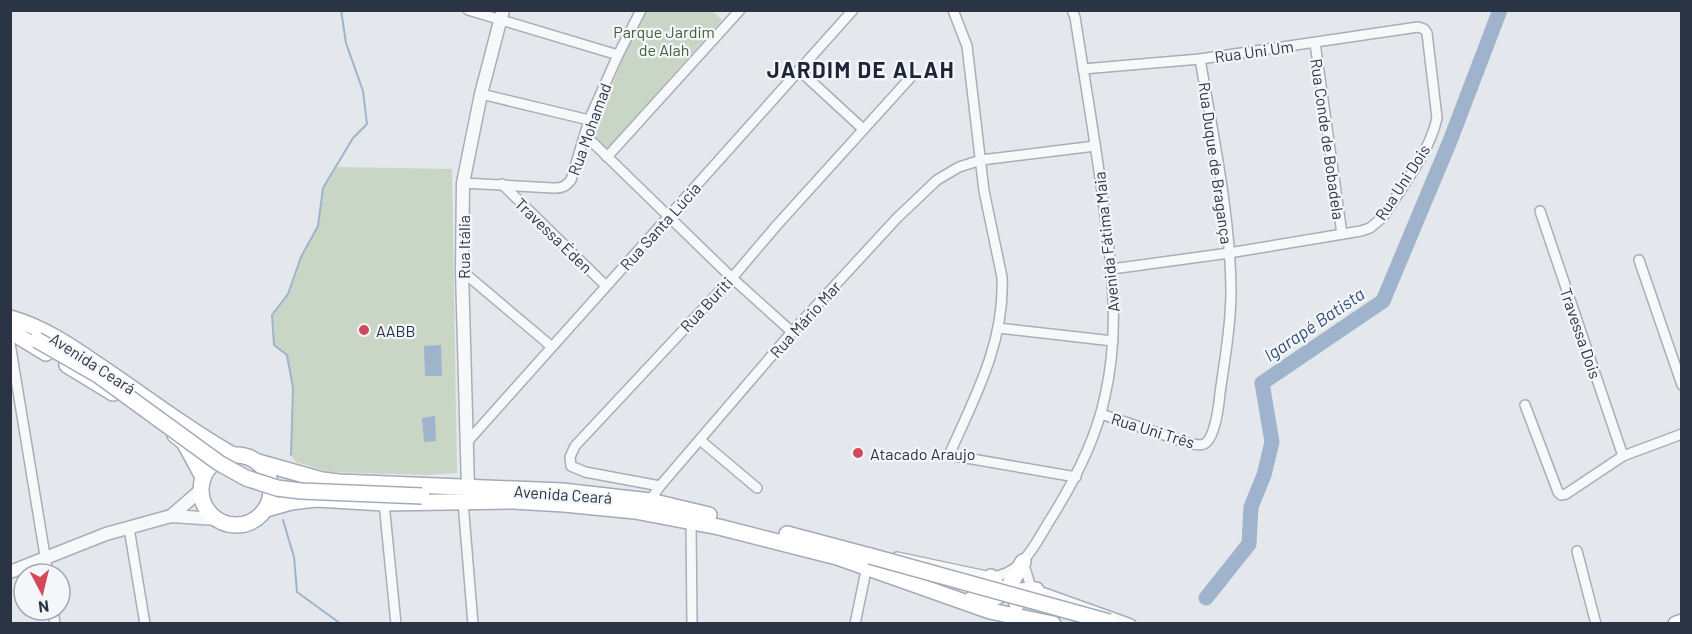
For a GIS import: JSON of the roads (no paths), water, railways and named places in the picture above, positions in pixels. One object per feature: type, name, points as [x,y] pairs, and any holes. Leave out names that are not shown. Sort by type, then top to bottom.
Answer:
[{"type":"main road","name":"Avenida Ceará","points":[[202,483],[184,442],[127,402],[11,331],[22,321],[62,341],[126,383],[195,433],[233,455]]},
{"type":"main road","points":[[11,331],[37,340],[98,375],[219,463],[246,478],[277,488],[301,491],[462,497]]},
{"type":"main road","points":[[233,455],[246,456],[258,462],[266,472],[271,484],[271,497],[266,509],[257,518],[245,524],[232,525],[216,519],[206,508],[202,483],[215,462],[233,455]]},
{"type":"main road","name":"Avenida Ceará","points":[[258,462],[322,480],[462,497],[635,511],[719,527],[867,558],[943,593],[1004,615],[1053,624]]},
{"type":"main road","name":"Avenida Ceará","points":[[462,497],[562,491],[650,501],[1111,623]]},
{"type":"main road","points":[[266,509],[304,500],[384,503],[462,497]]},
{"type":"main road","points":[[943,593],[983,601],[998,598],[1013,580],[1023,562]]},
{"type":"main road","points":[[991,577],[996,585],[991,599]]},
{"type":"main road","points":[[1036,590],[1018,591],[1015,601],[1017,606],[1026,612],[1062,624]]},
{"type":"main road","points":[[1676,624],[1682,622]]},
{"type":"street","points":[[468,10],[502,15],[618,54]]},
{"type":"street","name":"Rua Mohamad","points":[[463,183],[564,187],[571,180],[589,120],[618,54],[641,10]]},
{"type":"street","points":[[608,157],[740,10]]},
{"type":"street","name":"Rua Santa Lúcia","points":[[468,441],[853,10]]},
{"type":"street","points":[[953,10],[967,46],[984,191],[1002,277],[999,328],[980,385],[949,455],[1076,477]]},
{"type":"street","name":"Avenida Fátima Maia","points":[[1023,562],[1076,477],[1101,414],[1106,395],[1113,341],[1115,311],[1113,269],[1072,10]]},
{"type":"street","name":"Rua Itália","points":[[462,497],[468,441],[462,271],[463,183],[481,94],[502,15]]},
{"type":"street","name":"Rua Uni Um","points":[[1083,69],[1200,59],[1418,27],[1424,29]]},
{"type":"street","name":"Rua Uni Dois","points":[[1229,254],[1370,228],[1383,217],[1428,144],[1437,118],[1427,33],[1424,29]]},
{"type":"street","name":"Rua Conde de Bobadela","points":[[1315,43],[1342,234]]},
{"type":"street","name":"Rua Duque de Bragança","points":[[1200,59],[1226,218],[1231,289],[1229,334],[1217,415],[1210,438],[1205,444]]},
{"type":"street","points":[[799,70],[863,129]]},
{"type":"street","name":"Rua Buriti","points":[[660,486],[585,472],[571,466],[570,457],[575,446],[732,278],[911,77]]},
{"type":"street","points":[[481,94],[589,120]]},
{"type":"street","points":[[585,135],[732,278],[792,332]]},
{"type":"street","points":[[981,160],[1095,146]]},
{"type":"street","name":"Rua Mário Mar","points":[[650,501],[660,486],[792,332],[897,218],[937,180],[959,167],[981,160]]},
{"type":"street","name":"Travessa Éden","points":[[502,184],[606,286]]},
{"type":"street","name":"Travessa Dois","points":[[1540,211],[1623,456]]},
{"type":"street","points":[[1113,269],[1229,254]]},
{"type":"street","points":[[1639,260],[1682,385]]},
{"type":"street","points":[[462,271],[551,346]]},
{"type":"street","points":[[999,328],[1113,341]]},
{"type":"street","points":[[11,331],[46,562]]},
{"type":"street","points":[[1525,405],[1561,495],[1566,494],[1623,456],[1682,434]]},
{"type":"street","name":"Rua Uni Três","points":[[1101,414],[1191,444],[1205,444]]},
{"type":"street","points":[[700,440],[757,488]]},
{"type":"street","points":[[171,516],[202,483]]},
{"type":"street","points":[[462,497],[473,624]]},
{"type":"street","points":[[384,503],[396,624]]},
{"type":"street","points":[[10,572],[106,534],[171,516],[216,519]]},
{"type":"street","points":[[691,522],[692,622],[702,624]]},
{"type":"street","points":[[129,528],[146,624]]},
{"type":"street","points":[[1577,551],[1596,624]]},
{"type":"street","name":"Avenida Ceará","points":[[867,558],[882,554],[991,577]]},
{"type":"street","points":[[855,624],[867,558]]},
{"type":"street","points":[[991,577],[1000,576],[1023,562],[1030,584],[1036,590],[1131,624]]},
{"type":"water","points":[[441,345],[442,376],[425,376],[424,346]]},
{"type":"water","points":[[435,416],[436,441],[424,442],[422,418]]},
{"type":"waterway","points":[[291,455],[293,388],[287,355],[274,345],[272,315],[288,294],[301,257],[318,226],[323,188],[353,138],[367,124],[363,91],[346,43],[341,10]]},
{"type":"waterway","name":"Igarapé Batista","points":[[1206,598],[1249,544],[1251,507],[1264,475],[1272,442],[1262,383],[1383,301],[1450,141],[1500,10]]},
{"type":"waterway","points":[[283,520],[294,557],[297,592],[341,624]]},
{"type":"place","name":"AABB","points":[[364,330]]},
{"type":"place","name":"Atacado Araujo","points":[[858,453]]},
{"type":"district","name":"JARDIM DE ALAH","points":[[861,69]]},
{"type":"park label","name":"Parque Jardim de Alah","points":[[664,40]]}]
